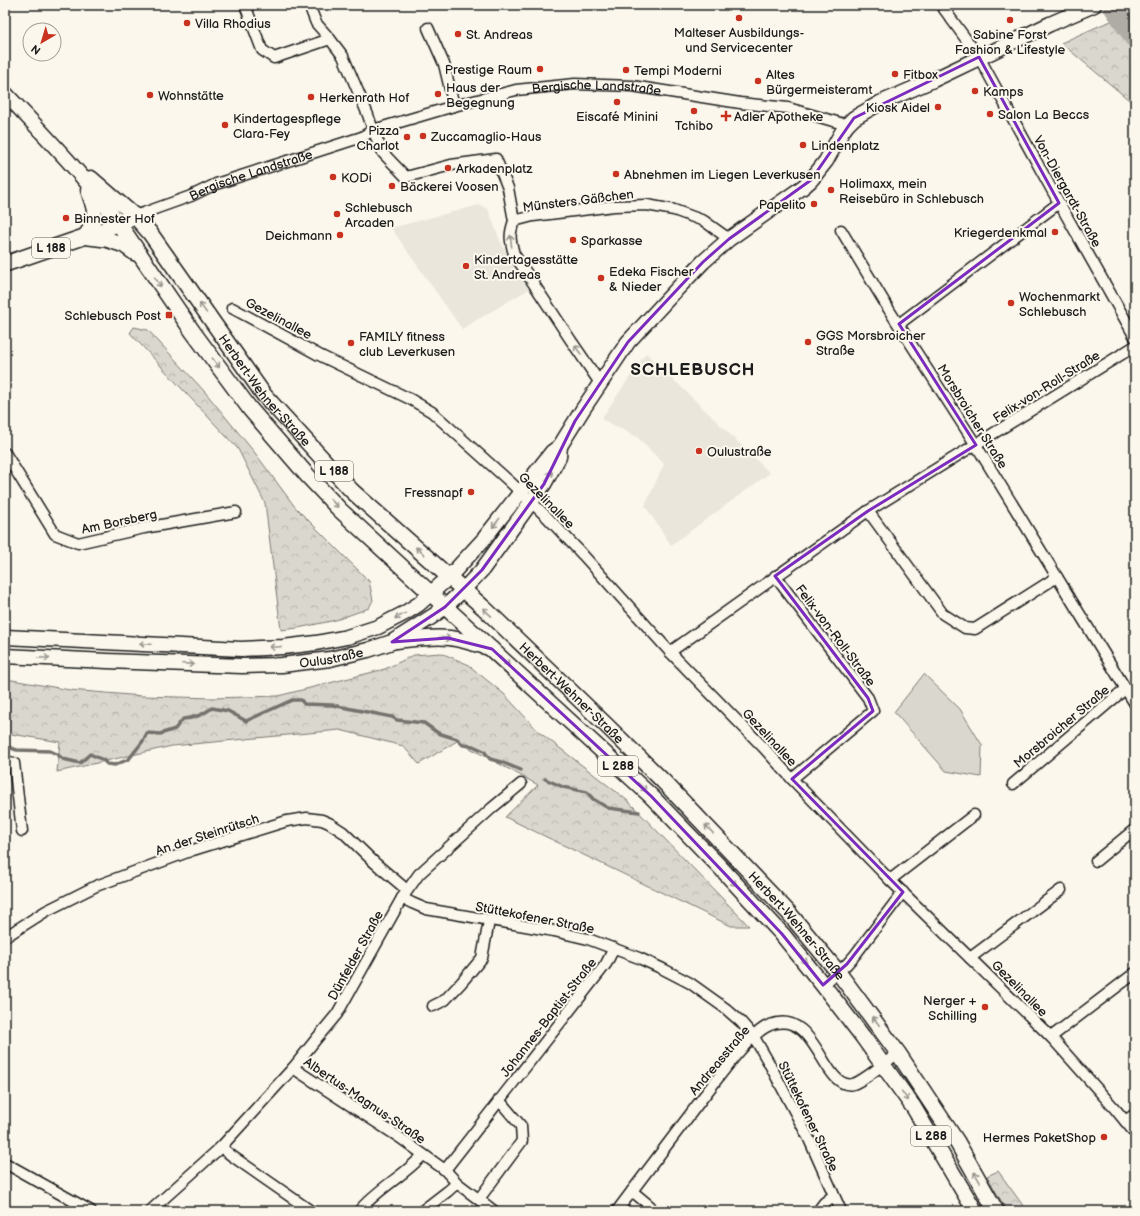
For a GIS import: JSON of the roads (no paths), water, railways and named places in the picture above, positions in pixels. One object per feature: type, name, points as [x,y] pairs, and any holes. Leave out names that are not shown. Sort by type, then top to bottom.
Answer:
[{"type":"main road","points":[[847,125],[854,118],[880,103],[933,80],[979,57],[1091,6]]},
{"type":"main road","points":[[5,94],[60,151],[135,216]]},
{"type":"main road","name":"Oulustraße","points":[[5,636],[241,649],[283,647],[316,643],[347,636],[378,626],[420,604],[449,577],[483,540],[552,452],[560,446],[628,342],[677,289],[729,239],[811,180],[826,161],[847,125]]},
{"type":"main road","points":[[60,151],[86,184],[106,206],[119,224]]},
{"type":"main road","points":[[86,184],[95,215],[92,227],[85,236],[106,239],[124,245],[141,258]]},
{"type":"main road","name":"L 188","points":[[5,264],[119,224],[135,216]]},
{"type":"main road","name":"Herbert-Wehner-Straße","points":[[135,216],[150,233],[264,396],[352,491],[449,577],[601,720],[663,781],[788,912],[838,972],[898,1053],[957,1142],[996,1211]]},
{"type":"main road","name":"Herbert-Wehner-Straße","points":[[119,224],[193,332],[250,409],[307,475],[340,510],[651,796],[782,934],[883,1064],[914,1108],[975,1211]]},
{"type":"main road","name":"Oulustraße","points":[[5,656],[242,666],[282,665],[330,660],[392,642],[445,607],[482,570],[552,471],[559,458],[560,446]]},
{"type":"main road","points":[[392,642],[422,638],[448,638],[492,649]]},
{"type":"street","points":[[245,5],[262,50],[274,58],[330,39]]},
{"type":"street","points":[[309,5],[316,23],[343,56],[368,115],[372,130],[383,152],[406,177],[451,165],[496,158],[508,188],[514,221]]},
{"type":"street","name":"Von-Diergardt-Straße","points":[[940,5],[979,57],[1135,337]]},
{"type":"street","points":[[428,28],[444,64],[454,106]]},
{"type":"street","name":"Bergische Landstraße","points":[[135,216],[191,196],[216,184],[362,137],[372,130],[516,90],[575,84],[623,85],[740,103],[788,108],[847,125]]},
{"type":"street","points":[[899,324],[1059,203]]},
{"type":"street","name":"Münsters Gäßchen","points":[[600,383],[514,254],[510,241],[510,232],[514,221],[533,216],[614,206],[647,205],[674,210],[704,221],[729,239]]},
{"type":"street","name":"Morsbroicher Straße","points":[[841,230],[976,445],[1135,704]]},
{"type":"street","name":"Gezelinallee","points":[[232,308],[319,355],[410,399],[430,411],[509,481],[583,555],[670,652],[890,880],[1051,1037],[1135,1133]]},
{"type":"street","name":"Felix-von-Roll-Straße","points":[[670,652],[868,511],[1135,346]]},
{"type":"street","name":"Am Borsberg","points":[[5,453],[55,534],[78,543],[144,528],[236,512]]},
{"type":"street","points":[[868,511],[943,614],[965,628],[974,629],[1057,577]]},
{"type":"street","name":"Felix-von-Roll-Straße","points":[[775,576],[868,698],[873,711]]},
{"type":"street","name":"Morsbroicher Straße","points":[[1013,784],[1125,689]]},
{"type":"street","name":"Gezelinallee","points":[[792,779],[873,711]]},
{"type":"street","points":[[5,761],[14,763],[22,831]]},
{"type":"street","name":"Dünfelder Straße","points":[[150,1211],[221,1147],[292,1068],[337,1014],[405,894],[419,874],[521,784]]},
{"type":"street","points":[[890,880],[974,815]]},
{"type":"street","name":"An der Steinrütsch","points":[[5,938],[46,911],[96,886],[193,850],[287,821],[307,818],[322,820],[339,830],[375,863],[405,894]]},
{"type":"street","points":[[1096,860],[1135,829]]},
{"type":"street","name":"Gezelinallee","points":[[970,958],[1061,890]]},
{"type":"street","points":[[823,985],[855,956],[903,892]]},
{"type":"street","name":"Stüttekofener Straße","points":[[405,894],[412,903],[426,909],[554,931],[588,939],[639,958],[690,983],[731,1013],[754,1037],[809,1139],[833,1196],[841,1211]]},
{"type":"street","points":[[433,1006],[445,1000],[480,961],[484,953],[489,921]]},
{"type":"street","name":"Johannes-Baptist-Straße","points":[[445,1170],[606,964],[614,948]]},
{"type":"street","points":[[1051,1037],[1135,973]]},
{"type":"street","name":"Andreasstraße","points":[[617,1211],[726,1067],[754,1037],[769,1025],[784,1022],[795,1025],[805,1034],[835,1076],[843,1083],[857,1083],[898,1053]]},
{"type":"street","name":"Albertus-Magnus-Straße","points":[[292,1068],[379,1124],[445,1170],[457,1183],[494,1211]]},
{"type":"street","points":[[479,1199],[522,1141],[521,1126],[499,1100]]},
{"type":"street","points":[[1126,1121],[1135,1114]]},
{"type":"street","points":[[221,1147],[311,1211]]},
{"type":"street","name":"Albertus-Magnus-Straße","points":[[359,1211],[369,1200],[416,1163],[423,1155]]},
{"type":"street","points":[[5,1163],[91,1211]]},
{"type":"street","points":[[422,1211],[457,1183]]},
{"type":"street","points":[[632,1191],[650,1206],[653,1211]]},
{"type":"street","points":[[818,1211],[824,1203],[833,1196]]},
{"type":"waterway","points":[[1112,5],[1135,39]]},
{"type":"waterway","points":[[5,746],[17,750],[50,751],[63,759],[80,763],[90,754],[103,760],[107,764],[115,765],[129,759],[143,741],[147,733],[160,734],[175,729],[183,719],[198,716],[212,708],[228,711],[246,721],[292,700],[301,700],[304,704],[332,705],[392,717],[397,720],[424,723],[438,733],[457,739],[463,745],[473,746],[484,751],[490,759],[521,770]]},
{"type":"waterway","points":[[545,779],[563,787],[587,792],[593,799],[608,808],[639,812]]},
{"type":"place","name":"Malteser Ausbildungs- und Servicecenter","points":[[739,18]]},
{"type":"place","name":"Sabine Forst Fashion & Lifestyle","points":[[1010,20]]},
{"type":"place","name":"Villa Rhodius","points":[[187,23]]},
{"type":"place","name":"St. Andreas","points":[[458,34]]},
{"type":"place","name":"Prestige Raum","points":[[540,69]]},
{"type":"place","name":"Tempi Moderni","points":[[626,70]]},
{"type":"place","name":"Fitbox","points":[[895,74]]},
{"type":"place","name":"Altes Bürgermeisteramt","points":[[758,81]]},
{"type":"place","name":"Kamps","points":[[975,91]]},
{"type":"place","name":"Haus der Begegnung","points":[[438,94]]},
{"type":"place","name":"Wohnstätte","points":[[150,95]]},
{"type":"place","name":"Herkenrath Hof","points":[[311,97]]},
{"type":"place","name":"Eiscafé Minini","points":[[617,102]]},
{"type":"place","name":"Kiosk Aidel","points":[[938,107]]},
{"type":"place","name":"Tchibo","points":[[694,111]]},
{"type":"place","name":"Salon La Beccs","points":[[990,114]]},
{"type":"place","name":"Adler Apotheke","points":[[726,116]]},
{"type":"place","name":"Kindertagespflege Clara-Fey","points":[[225,125]]},
{"type":"place","name":"Zuccamaglio-Haus","points":[[423,136]]},
{"type":"place","name":"Pizza Charlot","points":[[407,137]]},
{"type":"place","name":"Lindenplatz","points":[[803,145]]},
{"type":"place","name":"Arkadenplatz","points":[[448,168]]},
{"type":"place","name":"Abnehmen im Liegen Leverkusen","points":[[616,174]]},
{"type":"place","name":"KODi","points":[[333,177]]},
{"type":"place","name":"Bäckerei Voosen","points":[[392,186]]},
{"type":"place","name":"Holimaxx, mein Reisebüro in Schlebusch","points":[[831,190]]},
{"type":"place","name":"Papelito","points":[[814,204]]},
{"type":"place","name":"Schlebusch Arcaden","points":[[337,214]]},
{"type":"place","name":"Binnester Hof","points":[[66,218]]},
{"type":"place","name":"Kriegerdenkmal","points":[[1055,232]]},
{"type":"place","name":"Deichmann","points":[[340,235]]},
{"type":"place","name":"Sparkasse","points":[[573,240]]},
{"type":"place","name":"Kindertagesstätte St. Andreas","points":[[466,266]]},
{"type":"place","name":"Edeka Fischer & Nieder","points":[[601,278]]},
{"type":"place","name":"Wochenmarkt Schlebusch","points":[[1011,303]]},
{"type":"place","name":"Schlebusch Post","points":[[169,315]]},
{"type":"place","name":"GGS Morsbroicher Straße","points":[[808,342]]},
{"type":"place","name":"FAMILY fitness club Leverkusen","points":[[351,343]]},
{"type":"place","name":"Oulustraße","points":[[699,451]]},
{"type":"place","name":"Fressnapf","points":[[471,492]]},
{"type":"place","name":"Nerger + Schilling","points":[[985,1007]]},
{"type":"place","name":"Hermes PaketShop","points":[[1104,1137]]},
{"type":"district","name":"SCHLEBUSCH","points":[[693,369]]}]
